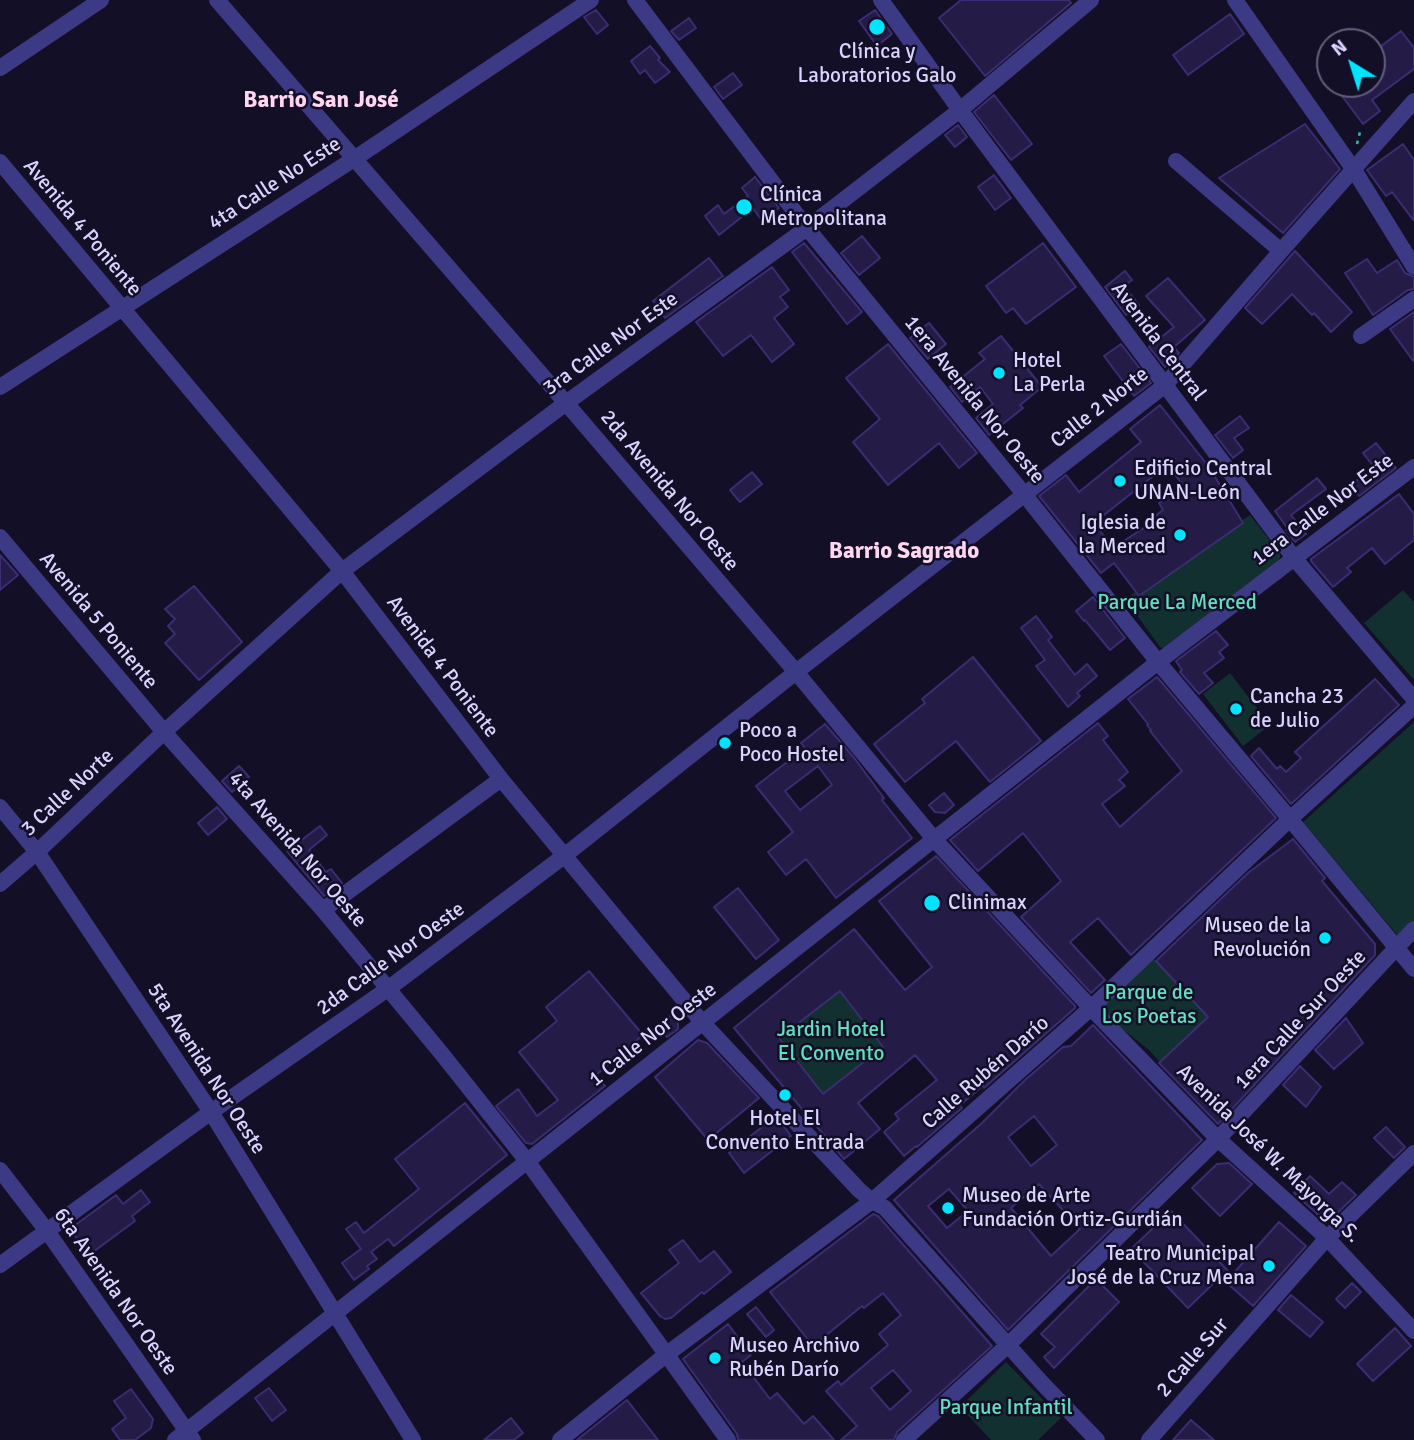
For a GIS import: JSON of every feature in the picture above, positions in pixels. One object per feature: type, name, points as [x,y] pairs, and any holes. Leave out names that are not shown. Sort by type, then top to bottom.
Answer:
[{"type":"street","points":[[0,68],[101,0]]},
{"type":"street","name":"2da Avenida Nor Oeste","points":[[217,0],[796,672],[934,839],[1091,1008]]},
{"type":"street","name":"4ta Calle No Este","points":[[0,387],[354,159],[591,0]]},
{"type":"street","name":"1era Avenida Nor Oeste","points":[[635,0],[807,228],[1158,662],[1414,969]]},
{"type":"street","name":"Avenida Central","points":[[881,0],[1164,386],[1294,558],[1414,699]]},
{"type":"street","name":"3ra Calle Nor Este","points":[[164,732],[342,571],[566,403],[807,228],[960,110],[1091,0]]},
{"type":"street","points":[[1236,0],[1354,170],[1414,267]]},
{"type":"street","name":"Calle 2 Norte","points":[[796,672],[1164,386],[1414,101]]},
{"type":"street","points":[[1176,161],[1281,251]]},
{"type":"street","name":"Avenida 4 Poniente","points":[[0,162],[342,571],[501,779],[702,1023],[866,1196],[885,1208],[1042,1384],[1097,1440]]},
{"type":"street","points":[[1361,336],[1414,299]]},
{"type":"street","name":"1era Calle Nor Este","points":[[1158,662],[1414,467]]},
{"type":"street","name":"Avenida 5 Poniente","points":[[0,537],[164,732]]},
{"type":"street","name":"1 Calle Nor Oeste","points":[[185,1437],[334,1314],[1158,662]]},
{"type":"street","name":"2da Calle Nor Oeste","points":[[0,1265],[211,1112],[390,988],[564,856],[796,672]]},
{"type":"street","name":"Calle Rubén Darío","points":[[560,1440],[866,1196],[1091,1008],[1290,819],[1414,706]]},
{"type":"street","name":"3 Calle Norte","points":[[0,884],[164,732]]},
{"type":"street","name":"4ta Avenida Nor Oeste","points":[[164,732],[390,988],[527,1161],[728,1440]]},
{"type":"street","points":[[323,910],[501,779]]},
{"type":"street","name":"5ta Avenida Nor Oeste","points":[[0,807],[37,852],[211,1112],[413,1440]]},
{"type":"street","name":"1era Calle Sur Oeste","points":[[904,1440],[1008,1345],[1218,1139],[1414,929]]},
{"type":"street","name":"Avenida José W. Mayorga S.","points":[[1091,1008],[1218,1139],[1327,1238],[1414,1330]]},
{"type":"street","name":"2 Calle Sur","points":[[1149,1440],[1327,1238],[1414,1153]]},
{"type":"street","name":"6ta Avenida Nor Oeste","points":[[0,1170],[47,1231],[185,1437]]},
{"type":"green space","name":"Parque La Merced","points":[[1250,515],[1280,553],[1278,562],[1168,650],[1160,647],[1125,599]]},
{"type":"green space","points":[[1403,590],[1414,602],[1414,680],[1364,623]]},
{"type":"green space","name":"Cancha 23 de Julio","points":[[1230,673],[1270,725],[1243,746],[1203,694]]},
{"type":"green space","points":[[1414,722],[1414,922],[1399,937],[1303,822]]},
{"type":"green space","name":"Parque de Los Poetas","points":[[1152,957],[1208,1017],[1160,1062],[1149,1050],[1099,1011]]},
{"type":"green space","name":"Jardin Hotel El Convento","points":[[840,991],[883,1047],[823,1094],[779,1038]]},
{"type":"green space","name":"Parque Infantil","points":[[1006,1362],[1061,1418],[1038,1440],[991,1440],[960,1407]]},
{"type":"building","points":[[961,0],[1069,0],[1071,3],[985,76],[939,18]]},
{"type":"building","points":[[596,10],[608,25],[597,34],[584,17]]},
{"type":"building","name":"Clínica y Laboratorios Galo","points":[[875,10],[892,34],[877,46],[859,21]]},
{"type":"building","points":[[1230,14],[1244,34],[1188,75],[1173,55]]},
{"type":"building","points":[[689,18],[696,28],[679,40],[671,31]]},
{"type":"building","points":[[1401,31],[1414,48],[1414,69],[1386,90],[1386,42]]},
{"type":"building","points":[[650,46],[660,58],[658,60],[670,72],[655,83],[645,70],[640,74],[631,61]]},
{"type":"building","points":[[733,73],[742,85],[723,99],[714,87]]},
{"type":"building","points":[[994,95],[1032,144],[1011,160],[974,112]]},
{"type":"building","points":[[1344,98],[1375,98],[1372,100],[1380,111],[1363,124]]},
{"type":"building","points":[[1305,124],[1340,169],[1283,233],[1219,178]]},
{"type":"building","points":[[958,125],[967,137],[955,147],[945,135]]},
{"type":"building","points":[[1403,144],[1414,160],[1414,221],[1392,192],[1386,196],[1367,170]]},
{"type":"building","points":[[994,175],[1011,198],[995,210],[978,187]]},
{"type":"building","name":"Clínica Metropolitana","points":[[755,177],[779,208],[762,221],[753,208],[719,235],[705,216],[718,205],[724,214],[748,196],[742,188]]},
{"type":"building","points":[[862,236],[880,258],[859,275],[841,253]]},
{"type":"building","points":[[804,243],[862,312],[847,324],[792,252]]},
{"type":"building","points":[[1043,243],[1076,287],[1026,324],[1013,308],[1006,313],[986,286]]},
{"type":"building","points":[[1295,251],[1352,312],[1331,332],[1292,294],[1262,324],[1245,308]]},
{"type":"building","points":[[709,258],[723,276],[665,318],[653,301]]},
{"type":"building","points":[[1367,259],[1377,273],[1397,260],[1405,273],[1414,277],[1414,289],[1408,290],[1373,315],[1345,273]]},
{"type":"building","points":[[772,267],[789,290],[780,297],[788,307],[774,318],[794,344],[772,362],[751,335],[723,356],[696,322]]},
{"type":"building","points":[[1125,271],[1132,280],[1124,286],[1139,305],[1126,315],[1105,287]]},
{"type":"building","points":[[1168,278],[1205,320],[1174,347],[1179,353],[1165,367],[1149,347],[1174,327],[1146,296]]},
{"type":"building","points":[[1414,312],[1414,362],[1390,329]]},
{"type":"building","points":[[929,323],[946,344],[928,359],[910,338]]},
{"type":"building","name":"Hotel La Perla","points":[[1001,336],[1042,387],[1020,405],[1023,408],[989,435],[976,418],[993,404],[980,387],[962,402],[950,387],[985,359],[979,353]]},
{"type":"building","points":[[888,344],[977,453],[959,468],[939,443],[888,485],[853,442],[880,419],[846,378]]},
{"type":"building","points":[[1121,344],[1151,383],[1134,396],[1104,356]]},
{"type":"building","points":[[1160,405],[1209,467],[1243,523],[1139,596],[1114,563],[1101,573],[1039,496],[1066,475],[1079,492],[1141,442],[1130,429]],"holes":[[[1167,465],[1184,486],[1159,503],[1163,510],[1154,517],[1156,520],[1113,548],[1094,523]]]},
{"type":"building","points":[[1240,416],[1249,428],[1234,438],[1243,450],[1233,458],[1215,435]]},
{"type":"building","points":[[1376,443],[1396,468],[1359,496],[1351,485],[1374,467],[1363,453]]},
{"type":"building","points":[[752,472],[762,484],[740,502],[730,490]]},
{"type":"building","points":[[1317,478],[1326,489],[1291,515],[1306,534],[1295,542],[1275,511]]},
{"type":"building","points":[[1399,494],[1414,514],[1414,540],[1385,564],[1372,548],[1347,568],[1351,572],[1333,587],[1311,559]]},
{"type":"building","points":[[0,555],[18,575],[0,590]]},
{"type":"building","points":[[194,586],[242,642],[199,680],[165,643],[175,634],[168,626],[175,619],[165,609]]},
{"type":"building","points":[[1093,597],[1125,638],[1110,650],[1076,611]]},
{"type":"building","points":[[1036,616],[1052,637],[1048,640],[1075,675],[1087,664],[1097,676],[1077,693],[1080,696],[1068,707],[1036,666],[1045,660],[1021,628]]},
{"type":"building","points":[[1216,631],[1228,645],[1219,652],[1224,658],[1204,673],[1213,683],[1199,694],[1180,672],[1182,670],[1176,661]]},
{"type":"building","points":[[973,657],[1041,741],[990,782],[956,741],[905,782],[874,744],[925,703],[922,699]]},
{"type":"building","points":[[1157,677],[1276,818],[1131,955],[1098,918],[1070,942],[1105,980],[1091,993],[1021,917],[1061,881],[1023,833],[978,871],[950,840],[1098,723],[1108,736],[1103,740],[1128,772],[1119,780],[1125,786],[1102,804],[1120,827],[1182,771],[1128,699]]},
{"type":"building","points":[[1375,679],[1399,705],[1291,804],[1251,756],[1259,748],[1277,769],[1280,766],[1286,772],[1301,758],[1295,752]]},
{"type":"building","points":[[825,724],[855,759],[912,838],[836,898],[806,859],[786,875],[768,852],[793,832],[756,786],[805,748],[801,743]],"holes":[[[818,766],[832,785],[800,810],[785,791]]]},
{"type":"building","points":[[239,766],[249,777],[232,792],[222,781]]},
{"type":"building","points":[[944,793],[954,805],[945,813],[935,812],[929,805]]},
{"type":"building","points":[[217,807],[227,819],[208,835],[198,823]]},
{"type":"building","points":[[320,826],[327,835],[309,850],[326,872],[331,869],[342,883],[324,896],[287,851]]},
{"type":"building","points":[[1293,839],[1325,878],[1322,881],[1375,944],[1375,955],[1218,1124],[1159,1063],[1208,1017],[1156,961],[1248,873]]},
{"type":"building","points":[[936,856],[1075,1008],[904,1156],[884,1132],[899,1119],[895,1114],[937,1080],[915,1055],[858,1103],[880,1129],[844,1159],[734,1028],[854,929],[905,990],[932,967],[879,901]],"holes":[[[840,991],[883,1047],[823,1094],[779,1038]]]},
{"type":"building","points":[[738,888],[779,940],[756,959],[714,907]]},
{"type":"building","points":[[589,971],[643,1035],[596,1075],[605,1086],[532,1144],[526,1143],[496,1106],[518,1089],[537,1116],[558,1100],[519,1052],[557,1021],[546,1007]]},
{"type":"building","points":[[671,1015],[678,1023],[678,1029],[667,1037],[658,1026]]},
{"type":"building","points":[[1346,1018],[1363,1043],[1334,1069],[1315,1050]]},
{"type":"building","points":[[1093,1025],[1202,1140],[1008,1330],[894,1200],[1063,1047],[1071,1046]],"holes":[[[1034,1116],[1057,1145],[1031,1166],[1008,1137]],[[1039,1184],[1080,1229],[1051,1256],[1011,1208]],[[949,1189],[968,1211],[947,1228],[928,1206]]]},
{"type":"building","points":[[698,1040],[707,1043],[759,1098],[708,1140],[655,1077]]},
{"type":"building","points":[[1300,1066],[1321,1087],[1306,1107],[1283,1085]]},
{"type":"building","points":[[465,1103],[507,1155],[394,1246],[388,1239],[371,1252],[377,1259],[354,1280],[342,1263],[361,1249],[346,1229],[356,1222],[364,1233],[419,1189],[395,1159]]},
{"type":"building","points":[[776,1116],[791,1136],[744,1173],[729,1153]]},
{"type":"building","points":[[1386,1127],[1405,1147],[1394,1158],[1374,1138]]},
{"type":"building","points":[[1229,1163],[1252,1184],[1220,1216],[1192,1188],[1217,1164]]},
{"type":"building","points":[[1310,1176],[1329,1194],[1342,1182],[1356,1195],[1329,1221],[1325,1221],[1294,1193]]},
{"type":"building","points":[[141,1190],[150,1202],[132,1216],[135,1221],[89,1255],[70,1229],[116,1195],[123,1204]]},
{"type":"building","points":[[1171,1211],[1232,1275],[1279,1222],[1306,1246],[1253,1306],[1220,1277],[1188,1308],[1131,1249]]},
{"type":"building","points":[[873,1214],[878,1216],[992,1346],[897,1432],[894,1440],[841,1440],[857,1426],[826,1391],[838,1381],[841,1385],[888,1345],[879,1334],[901,1315],[883,1293],[864,1308],[862,1306],[813,1346],[770,1292]],"holes":[[[893,1370],[911,1391],[890,1410],[871,1388]]]},
{"type":"building","points":[[683,1240],[700,1262],[714,1251],[731,1272],[671,1318],[665,1319],[641,1293],[679,1263],[669,1250]]},
{"type":"building","points":[[1096,1279],[1119,1302],[1054,1368],[1044,1357],[1055,1347],[1041,1334]]},
{"type":"building","points":[[1352,1283],[1361,1292],[1345,1308],[1336,1299]]},
{"type":"building","points":[[1291,1295],[1323,1322],[1310,1337],[1278,1310]]},
{"type":"building","points":[[756,1307],[774,1330],[766,1337],[747,1314]]},
{"type":"building","points":[[728,1324],[751,1355],[742,1362],[770,1399],[777,1393],[804,1424],[813,1416],[834,1440],[738,1440],[737,1434],[683,1359]]},
{"type":"building","points":[[1395,1328],[1411,1346],[1373,1381],[1357,1364]]},
{"type":"building","points":[[269,1388],[286,1410],[272,1421],[255,1398]]},
{"type":"building","points":[[131,1389],[153,1419],[151,1428],[135,1440],[120,1440],[112,1429],[126,1418],[114,1401]]},
{"type":"building","points":[[627,1400],[658,1440],[577,1440]]},
{"type":"building","points":[[511,1418],[523,1433],[514,1440],[484,1440]]},
{"type":"building","points":[[1191,1420],[1214,1440],[1173,1440]]},
{"type":"place","name":"Clínica y Laboratorios Galo","points":[[877,27]]},
{"type":"place","name":"Clínica Metropolitana","points":[[744,207]]},
{"type":"place","name":"Hotel La Perla","points":[[999,373]]},
{"type":"place","name":"Edificio Central UNAN-León","points":[[1120,481]]},
{"type":"place","name":"Iglesia de la Merced","points":[[1180,535]]},
{"type":"place","name":"Cancha 23 de Julio","points":[[1236,709]]},
{"type":"place","name":"Poco a Poco Hostel","points":[[725,743]]},
{"type":"place","name":"Clinimax","points":[[932,903]]},
{"type":"place","name":"Museo de la Revolución","points":[[1325,938]]},
{"type":"place","name":"Hotel El Convento Entrada","points":[[785,1095]]},
{"type":"place","name":"Museo de Arte Fundación Ortiz-Gurdián","points":[[948,1208]]},
{"type":"place","name":"Teatro Municipal José de la Cruz Mena","points":[[1269,1266]]},
{"type":"place","name":"Museo Archivo Rubén Darío","points":[[715,1358]]},
{"type":"district","name":"Barrio San José","points":[[321,101]]},
{"type":"district","name":"Barrio Sagrado","points":[[904,552]]}]
